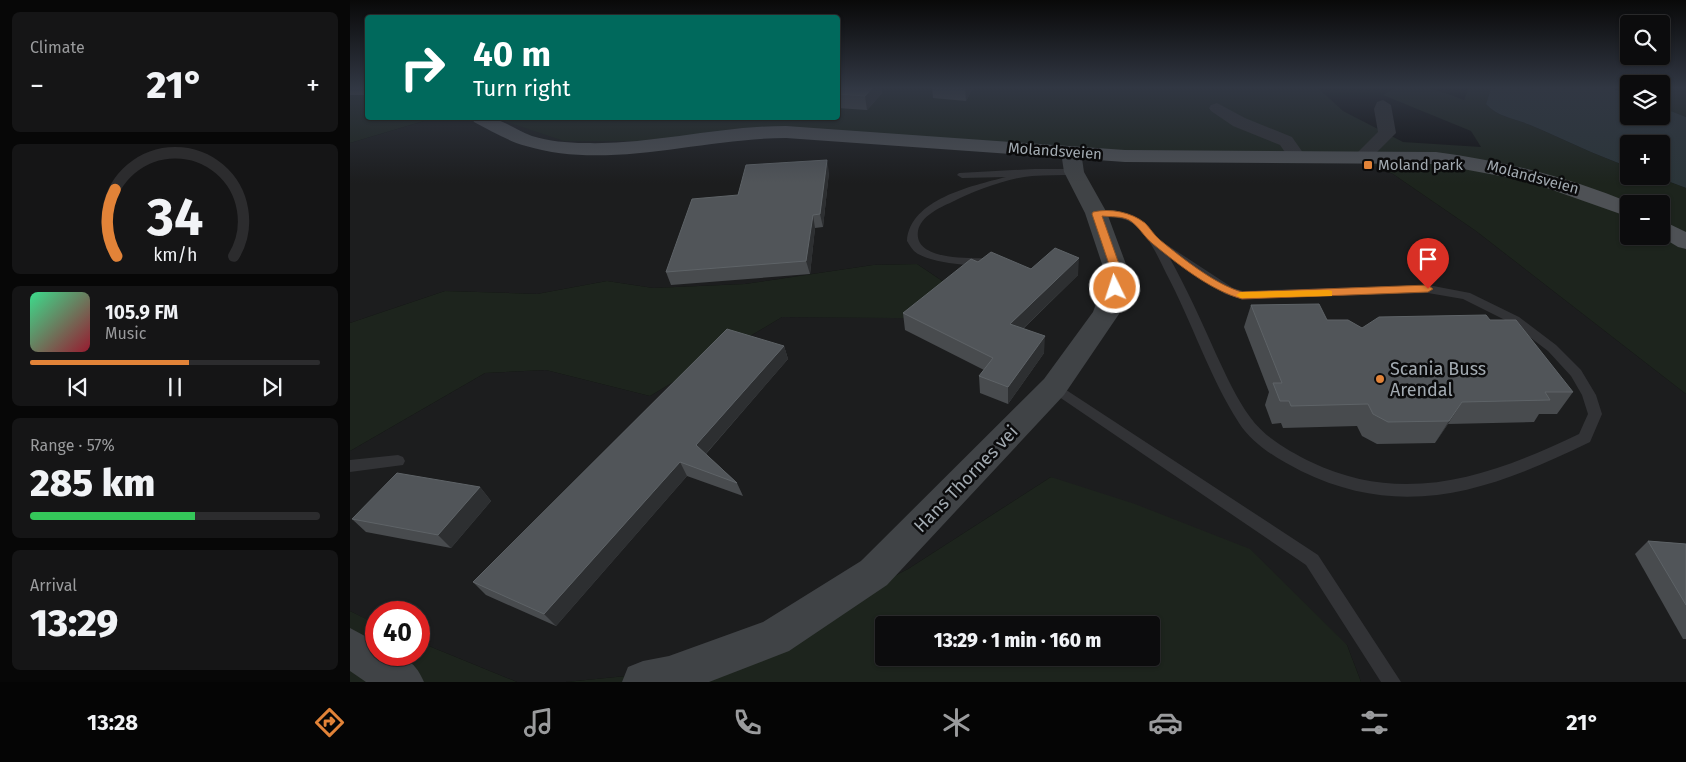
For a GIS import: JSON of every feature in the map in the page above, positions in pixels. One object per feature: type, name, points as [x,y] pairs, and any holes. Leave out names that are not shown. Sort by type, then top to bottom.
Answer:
[{"type":"main road","name":"Molandsveien","points":[[485,120],[523,140],[563,148],[611,148],[727,134],[781,132],[822,133],[1072,162],[1157,157],[1436,158],[1509,169],[1586,191],[1620,206]]},
{"type":"main road","points":[[1670,232],[1686,242]]},
{"type":"street","points":[[1236,120],[1286,141],[1297,158]]},
{"type":"street","points":[[1368,157],[1366,153],[1387,133],[1384,120]]},
{"type":"street","name":"Hans Thornes vei","points":[[643,682],[669,677],[775,637],[874,573],[1054,387],[1106,314],[1115,288],[1115,267],[1096,214],[1072,162]]},
{"type":"street","points":[[350,648],[403,682]]},
{"type":"lane","points":[[1000,261],[957,261],[936,257],[922,251],[913,243],[911,236],[915,222],[937,205],[971,191],[1072,162]]},
{"type":"lane","points":[[962,175],[1034,172]]},
{"type":"lane","points":[[1096,214],[1120,214],[1131,218],[1142,225],[1155,241],[1175,278],[1220,376],[1246,422],[1267,444],[1301,464],[1337,481],[1368,488],[1407,491],[1460,486],[1535,462],[1584,438],[1595,414],[1589,395],[1576,372],[1552,348],[1515,320],[1466,296],[1428,289],[1242,295],[1229,292],[1155,241]]},
{"type":"lane","points":[[1054,387],[1312,560],[1392,682]]},
{"type":"lane","points":[[350,466],[398,461]]},
{"type":"shaded area","points":[[350,120],[427,120],[350,143]]},
{"type":"shaded area","name":"Moland park","points":[[427,120],[536,120],[1360,160],[1393,174],[1476,231],[1686,394],[1686,682],[1361,682],[1347,645],[1051,477],[908,569],[717,667],[566,682],[517,682],[430,646],[430,601],[365,601],[365,619],[350,611],[350,451],[485,373],[546,370],[650,396],[782,317],[998,318],[917,264],[873,265],[745,284],[653,288],[607,281],[537,294],[445,291],[350,323],[350,143]]},
{"type":"shaded area","points":[[501,120],[1360,120],[1403,142],[1481,147],[1471,131],[1444,120],[1515,120],[1620,163],[1620,185],[1670,185],[1670,182],[1686,188],[1686,394],[1476,231],[1393,174],[1360,160],[1147,152],[839,133],[657,141],[564,141]]},
{"type":"shaded area","points":[[1514,120],[1620,120],[1620,125],[1670,125],[1670,120],[1686,120],[1686,188],[1670,182],[1670,135],[1620,135],[1620,163]]},
{"type":"shaded area","points":[[917,264],[999,319],[782,317],[650,396],[546,370],[485,373],[350,451],[350,323],[445,291],[537,294],[607,281],[653,288],[745,284],[873,265]]},
{"type":"shaded area","points":[[1051,477],[1135,504],[1250,549],[1347,645],[1361,682],[566,682],[717,667],[908,569]]},
{"type":"shaded area","points":[[350,611],[365,618],[365,666],[430,666],[430,646],[517,682],[350,682]]},
{"type":"building","points":[[827,160],[820,214],[813,215],[806,261],[666,272],[692,199],[738,195],[746,165]]},
{"type":"building","points":[[1055,248],[1079,258],[1010,324],[1045,336],[1008,387],[979,376],[993,358],[903,313],[971,259],[978,262],[991,252],[1031,269]]},
{"type":"building","points":[[1319,304],[1327,320],[1348,320],[1362,328],[1379,317],[1486,315],[1490,320],[1516,320],[1573,392],[1545,392],[1550,400],[1462,402],[1449,421],[1388,422],[1373,414],[1368,404],[1291,406],[1289,401],[1280,401],[1273,383],[1282,383],[1251,305]]},
{"type":"building","points":[[727,329],[784,346],[696,445],[737,483],[680,462],[544,614],[473,582]]},
{"type":"building","points":[[397,473],[480,487],[438,535],[352,519]]},
{"type":"building","points":[[1648,541],[1686,544],[1686,605]]},
{"type":"slow traffic","points":[[1241,295],[1328,293]]},
{"type":"place","name":"Moland park","points":[[1368,165]]},
{"type":"place","name":"Scania Buss Arendal","points":[[1380,379]]},
{"type":"route","points":[[1115,288],[1115,267],[1096,214],[1120,214],[1131,218],[1142,225],[1155,241],[1204,276],[1229,292],[1242,295],[1428,289]]}]
